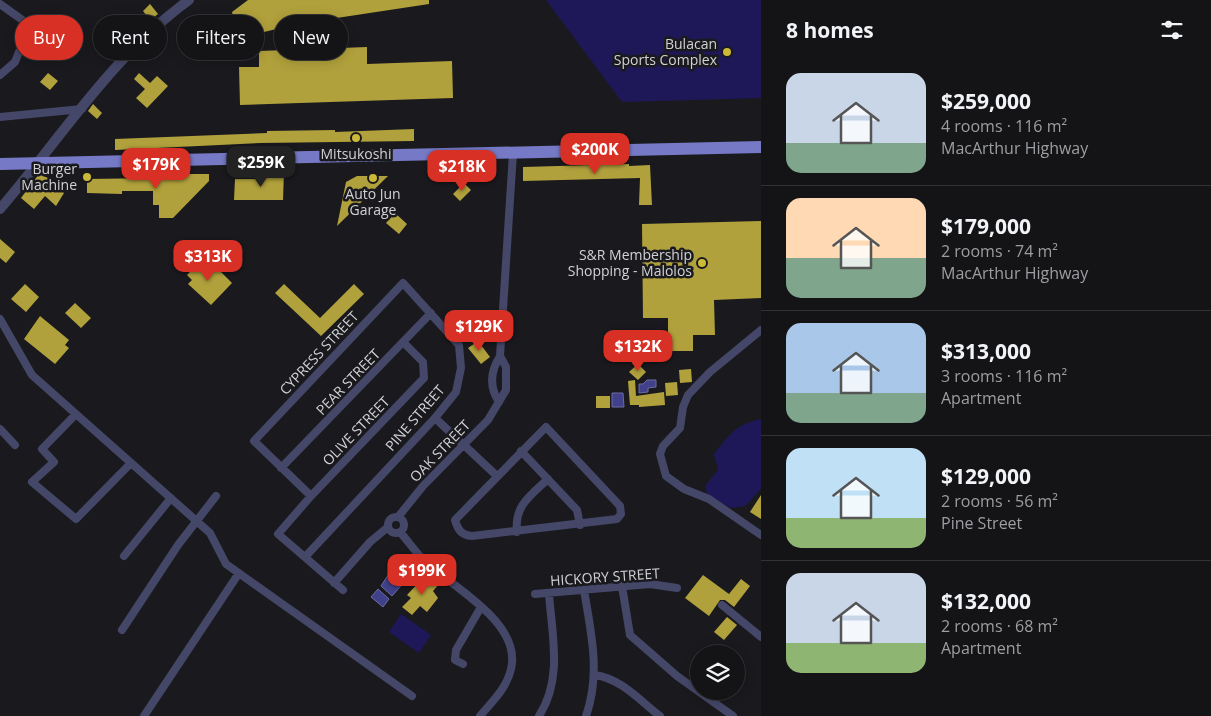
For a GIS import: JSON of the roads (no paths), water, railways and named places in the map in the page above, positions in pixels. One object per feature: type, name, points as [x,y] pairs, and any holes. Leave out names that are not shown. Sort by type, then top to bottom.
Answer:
[{"type":"highway","points":[[0,164],[761,147]]},
{"type":"street","points":[[0,209],[40,163],[82,109],[163,19],[189,0]]},
{"type":"street","points":[[0,4],[35,29],[36,33],[19,52],[15,62],[0,75]]},
{"type":"street","points":[[0,117],[82,109]]},
{"type":"street","points":[[499,402],[492,392],[492,379],[494,366],[500,356],[513,153]]},
{"type":"street","name":"PINE STREET","points":[[305,557],[435,418],[456,392],[461,368],[459,345],[403,283]]},
{"type":"street","name":"CYPRESS STREET","points":[[281,468],[254,441],[403,283]]},
{"type":"street","name":"PEAR STREET","points":[[281,468],[431,313]]},
{"type":"street","points":[[0,319],[32,374],[210,533],[226,564],[412,696]]},
{"type":"street","points":[[761,330],[710,372],[688,395],[683,407],[680,428],[663,446],[660,454],[666,476],[684,489],[709,499],[761,535]]},
{"type":"street","name":"OLIVE STREET","points":[[305,557],[278,534],[311,496],[424,378],[423,362],[403,342]]},
{"type":"street","name":"OAK STREET","points":[[398,517],[488,420],[506,390],[506,367],[500,356]]},
{"type":"street","points":[[76,414],[42,449],[54,462],[32,482],[76,519],[131,463]]},
{"type":"street","points":[[435,418],[497,476]]},
{"type":"street","points":[[546,427],[620,506],[621,514],[617,519],[517,532],[465,535],[458,530],[455,520],[521,451],[546,427]]},
{"type":"street","points":[[0,429],[16,445]]},
{"type":"street","points":[[521,451],[577,510],[580,525]]},
{"type":"street","points":[[281,468],[311,496]]},
{"type":"street","points":[[517,532],[516,520],[518,511],[523,503],[548,479]]},
{"type":"street","points":[[122,630],[178,545],[216,496]]},
{"type":"street","points":[[124,556],[171,498]]},
{"type":"street","points":[[334,582],[370,542],[388,527],[390,519],[398,517],[404,523],[400,532]]},
{"type":"street","points":[[388,527],[393,532],[400,532],[426,562],[481,607],[504,632],[513,660],[506,683],[480,716]]},
{"type":"street","points":[[305,557],[343,590]]},
{"type":"street","points":[[144,716],[239,573]]},
{"type":"street","name":"HICKORY STREET","points":[[535,594],[650,584],[677,588]]},
{"type":"street","points":[[622,586],[630,636],[677,676],[733,716]]},
{"type":"street","points":[[584,590],[595,675],[587,716]]},
{"type":"street","points":[[539,716],[548,700],[554,680],[549,594]]},
{"type":"street","points":[[722,605],[761,637]]},
{"type":"street","points":[[462,664],[455,660],[456,650],[481,607]]},
{"type":"street","points":[[595,675],[606,677],[625,687],[660,716]]},
{"type":"place","name":"Bulacan Sports Complex","points":[[727,52]]},
{"type":"place","name":"Mitsukoshi","points":[[356,138]]},
{"type":"place","name":"Burger Machine","points":[[87,177]]},
{"type":"place","name":"Auto Jun Garage","points":[[373,178]]},
{"type":"place","name":"S&R Membership Shopping - Malolos","points":[[702,263]]}]
